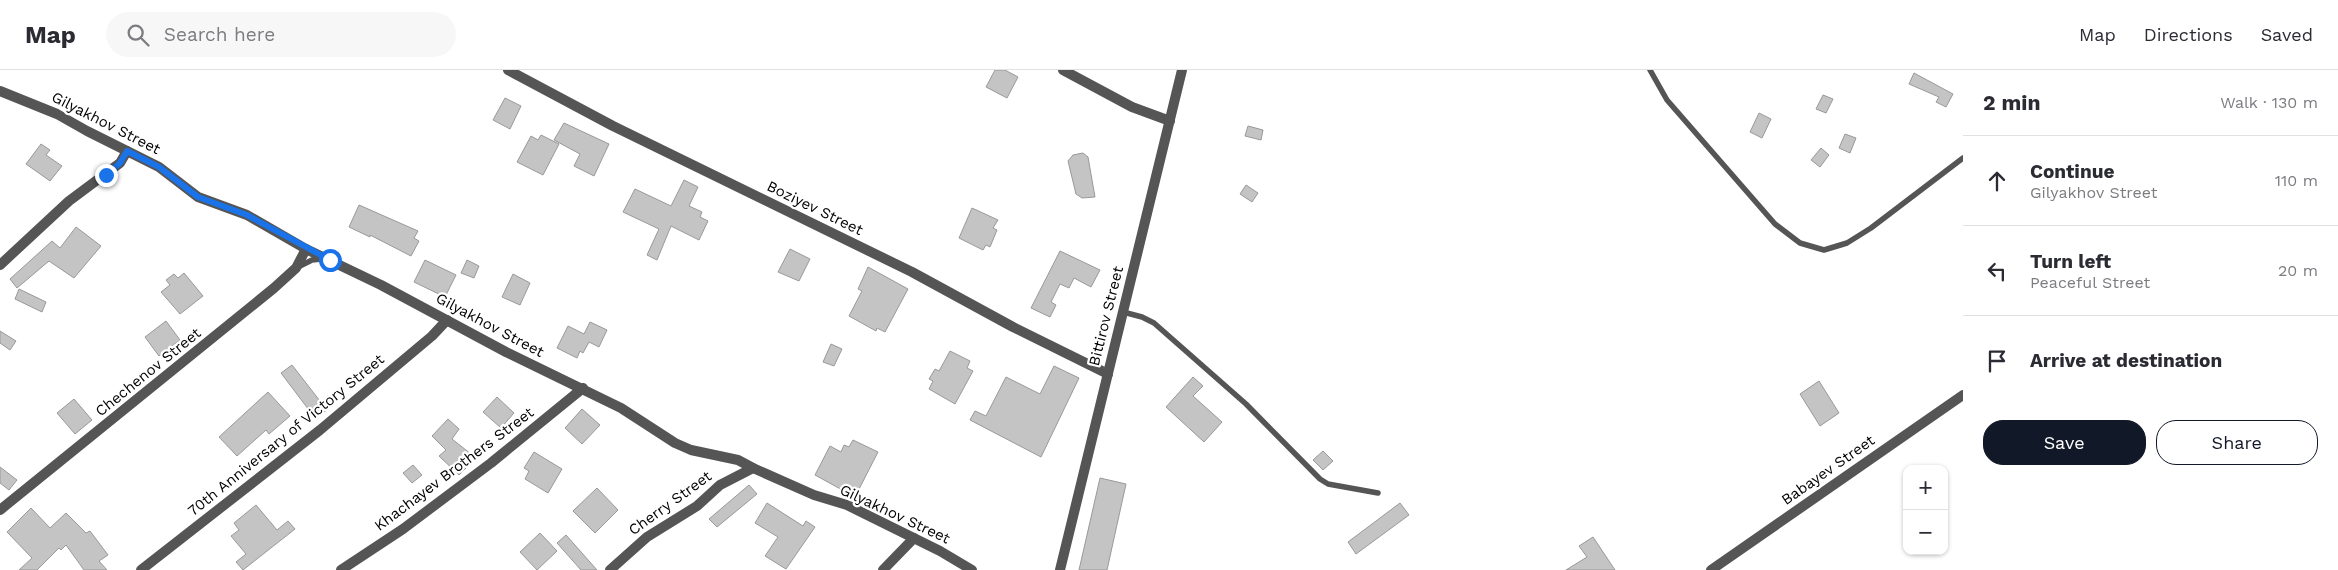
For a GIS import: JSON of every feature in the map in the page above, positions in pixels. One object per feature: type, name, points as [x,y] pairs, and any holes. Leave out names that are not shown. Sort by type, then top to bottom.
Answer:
[{"type":"street","name":"Boziyev Street","points":[[508,70],[613,126],[912,272],[1108,374]]},
{"type":"street","points":[[1062,70],[1132,107],[1170,121]]},
{"type":"street","name":"Bittirov Street","points":[[1060,570],[1182,70]]},
{"type":"street","name":"Gilyakhov Street","points":[[0,91],[57,114],[159,167],[198,197],[247,215],[306,249],[530,364],[583,388],[621,408],[675,443],[691,450],[738,460],[814,494],[847,505],[914,538],[972,570]]},
{"type":"street","points":[[0,266],[69,201],[120,163],[127,151]]},
{"type":"street","name":"Chechenov Street","points":[[0,510],[161,381],[296,268],[306,249]]},
{"type":"street","name":"70th Anniversary of Victory Street","points":[[141,570],[320,430],[432,336],[447,320]]},
{"type":"street","name":"Khachayev Brothers Street","points":[[341,570],[403,529],[491,463],[583,388]]},
{"type":"street","name":"Babayev Street","points":[[1711,570],[1963,395]]},
{"type":"street","name":"Cherry Street","points":[[610,570],[647,537],[697,506],[720,485],[753,468]]},
{"type":"street","points":[[883,570],[914,538]]},
{"type":"lane","points":[[1650,70],[1667,100],[1775,224],[1800,244],[1824,250],[1847,244],[1963,158]]},
{"type":"lane","points":[[296,268],[312,260],[330,260]]},
{"type":"lane","points":[[1122,312],[1142,317],[1154,324],[1246,404],[1320,479],[1328,484],[1378,494]]},
{"type":"building","points":[[995,70],[1005,70],[1018,77],[1007,98],[986,87]]},
{"type":"building","points":[[1914,73],[1953,94],[1946,107],[1936,102],[1939,97],[1909,84]]},
{"type":"building","points":[[1823,95],[1833,99],[1826,113],[1816,109]]},
{"type":"building","points":[[505,98],[521,106],[510,129],[493,120]]},
{"type":"building","points":[[1759,113],[1771,119],[1762,138],[1750,132]]},
{"type":"building","points":[[564,123],[609,144],[594,176],[574,166],[580,154],[554,140]]},
{"type":"building","points":[[1248,126],[1263,130],[1261,140],[1245,136]]},
{"type":"building","points":[[1845,134],[1856,138],[1850,153],[1839,148]]},
{"type":"building","points":[[541,135],[559,144],[543,175],[517,162],[531,136],[538,140]]},
{"type":"building","points":[[41,144],[50,150],[46,155],[62,166],[50,181],[26,164]]},
{"type":"building","points":[[1821,148],[1829,155],[1820,167],[1811,160]]},
{"type":"building","points":[[1083,153],[1088,157],[1095,197],[1082,198],[1076,194],[1068,161],[1073,155]]},
{"type":"building","points":[[684,180],[698,187],[689,206],[702,212],[700,217],[708,221],[699,240],[671,226],[657,260],[647,255],[659,229],[623,212],[635,189],[671,206]]},
{"type":"building","points":[[1246,185],[1258,193],[1252,202],[1240,194]]},
{"type":"building","points":[[359,205],[418,231],[414,238],[419,241],[411,256],[370,235],[370,237],[349,227]]},
{"type":"building","points":[[972,208],[998,220],[993,228],[997,230],[990,247],[986,245],[983,250],[959,238]]},
{"type":"building","points":[[76,227],[101,246],[74,278],[49,261],[17,288],[10,279],[52,241],[60,248]]},
{"type":"building","points":[[790,249],[810,259],[799,281],[778,272]]},
{"type":"building","points":[[1060,251],[1100,270],[1091,287],[1074,278],[1069,288],[1060,284],[1051,302],[1056,305],[1050,317],[1031,308]]},
{"type":"building","points":[[425,260],[456,275],[445,297],[414,282]]},
{"type":"building","points":[[467,260],[479,266],[474,278],[461,273]]},
{"type":"building","points":[[868,267],[908,289],[885,332],[877,328],[876,331],[849,316],[862,291],[858,289]]},
{"type":"building","points":[[184,273],[203,296],[180,314],[161,292],[170,285],[166,280],[174,274],[178,278]]},
{"type":"building","points":[[513,274],[530,283],[520,305],[502,297]]},
{"type":"building","points":[[19,289],[46,302],[42,312],[15,299]]},
{"type":"building","points":[[166,321],[180,340],[159,356],[145,337]]},
{"type":"building","points":[[590,322],[607,330],[599,347],[589,342],[583,353],[580,351],[577,358],[557,348],[568,326],[584,334]]},
{"type":"building","points":[[0,331],[16,341],[10,350],[0,343]]},
{"type":"building","points":[[831,344],[842,349],[834,366],[823,362]]},
{"type":"building","points":[[950,351],[970,361],[967,368],[973,371],[955,404],[929,389],[933,381],[929,379],[935,369],[939,371]]},
{"type":"building","points":[[292,365],[327,410],[315,418],[281,373]]},
{"type":"building","points":[[1054,366],[1079,378],[1041,457],[970,420],[975,411],[986,416],[1006,377],[1040,394]]},
{"type":"building","points":[[1193,377],[1203,386],[1193,396],[1222,422],[1204,442],[1166,407]]},
{"type":"building","points":[[1819,381],[1839,413],[1820,426],[1800,394]]},
{"type":"building","points":[[268,392],[290,416],[269,434],[266,430],[237,456],[219,437]]},
{"type":"building","points":[[497,397],[514,413],[501,428],[483,412]]},
{"type":"building","points":[[74,399],[92,420],[75,434],[57,413]]},
{"type":"building","points":[[582,409],[600,425],[582,444],[565,428]]},
{"type":"building","points":[[448,419],[459,429],[452,439],[476,458],[459,475],[439,456],[446,450],[432,436]]},
{"type":"building","points":[[853,440],[878,452],[855,497],[815,475],[830,446],[841,452],[844,445],[849,447]]},
{"type":"building","points":[[1323,451],[1333,461],[1323,470],[1313,460]]},
{"type":"building","points":[[534,452],[562,469],[548,493],[525,479],[529,471],[524,468]]},
{"type":"building","points":[[413,465],[422,475],[412,483],[403,473]]},
{"type":"building","points":[[0,467],[17,480],[9,490],[0,483]]},
{"type":"building","points":[[1100,478],[1126,484],[1107,570],[1079,570]]},
{"type":"building","points":[[749,485],[757,494],[717,527],[709,519]]},
{"type":"building","points":[[597,488],[618,510],[595,533],[573,511]]},
{"type":"building","points":[[767,503],[803,526],[806,521],[815,527],[786,569],[765,556],[778,537],[755,523]]},
{"type":"building","points":[[1400,503],[1409,515],[1356,554],[1348,542]]},
{"type":"building","points":[[256,505],[277,530],[288,521],[295,529],[243,570],[236,562],[246,554],[231,536],[239,530],[234,523]]},
{"type":"building","points":[[31,508],[50,528],[66,513],[86,533],[90,531],[108,555],[99,561],[107,570],[84,570],[66,545],[61,550],[59,548],[37,570],[19,570],[32,558],[7,532]]},
{"type":"building","points":[[540,533],[557,551],[537,570],[520,552]]},
{"type":"building","points":[[566,535],[597,570],[581,570],[557,543]]},
{"type":"building","points":[[1593,537],[1615,570],[1566,570],[1587,557],[1579,546]]},
{"type":"route","points":[[106,175],[120,163],[127,151],[159,167],[198,197],[247,215],[306,249],[330,260]]}]
